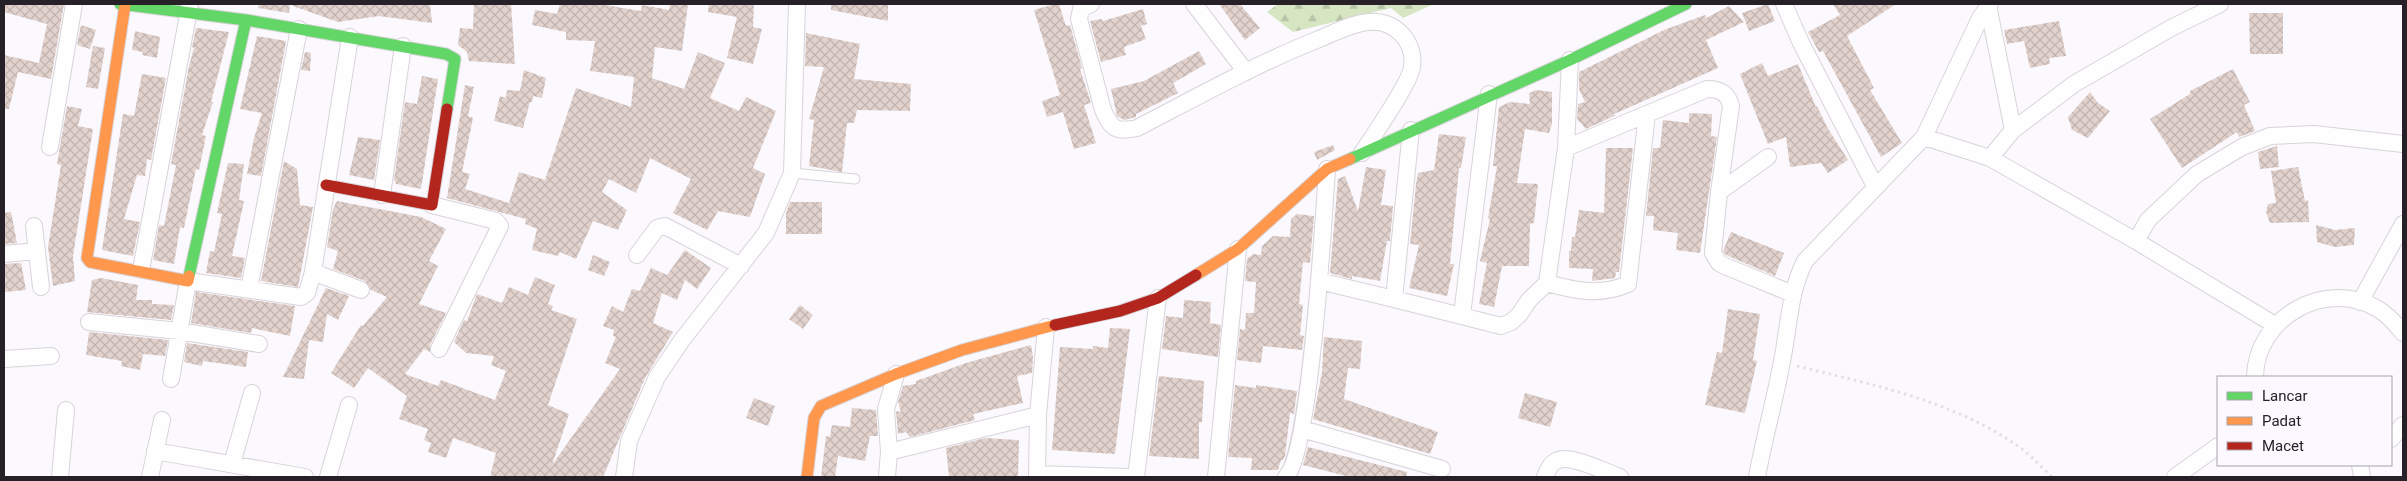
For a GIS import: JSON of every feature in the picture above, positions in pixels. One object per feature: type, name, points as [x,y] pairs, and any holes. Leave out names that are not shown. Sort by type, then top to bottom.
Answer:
[{"type":"street","points":[[50,147],[74,4]]},
{"type":"street","points":[[350,37],[313,272],[307,293],[301,297],[188,281],[140,270],[90,262],[87,258],[122,4],[189,8],[246,20],[299,29],[350,37],[403,46],[446,54],[454,59],[432,204]]},
{"type":"street","points":[[624,477],[629,441],[657,377],[682,340],[766,233],[792,173],[797,4]]},
{"type":"street","points":[[1091,4],[1081,8],[1079,19],[1103,110],[1114,129],[1121,131],[1137,128],[1286,52],[1359,23],[1382,22],[1394,28],[1405,36],[1410,49],[1412,68],[1362,153]]},
{"type":"street","points":[[1194,4],[1246,72]]},
{"type":"street","points":[[806,477],[814,418],[819,409],[896,374],[962,350],[1046,327],[1120,311],[1158,298],[1238,249],[1327,169],[1489,94],[1570,60],[1686,4]]},
{"type":"street","points":[[1784,4],[1875,186]]},
{"type":"street","points":[[1989,4],[2013,130]]},
{"type":"street","points":[[1757,477],[1782,362],[1792,294],[1805,261],[1924,136],[1980,18],[1989,4]]},
{"type":"street","points":[[1990,158],[2013,130],[2074,84],[2171,28],[2220,4]]},
{"type":"street","points":[[140,270],[189,8]]},
{"type":"street","points":[[172,378],[188,281],[246,20]]},
{"type":"street","points":[[249,289],[299,29]]},
{"type":"street","points":[[382,195],[403,46]]},
{"type":"street","points":[[1319,281],[1501,326],[1519,315],[1529,300],[1547,283],[1566,148],[1570,60]]},
{"type":"street","points":[[1566,148],[1707,90],[1715,89],[1723,92],[1729,99],[1730,106],[1713,253],[1715,258],[1725,266],[1792,294]]},
{"type":"street","points":[[1462,316],[1489,94]]},
{"type":"street","points":[[1547,283],[1580,292],[1610,291],[1628,284],[1647,114]]},
{"type":"street","points":[[1394,299],[1411,130]]},
{"type":"street","points":[[2136,241],[2148,220],[2196,174],[2242,146],[2270,136],[2314,134],[2403,144]]},
{"type":"street","points":[[1924,136],[1990,158],[2136,241],[2275,326]]},
{"type":"street","points":[[1719,192],[1768,157]]},
{"type":"street","points":[[1286,477],[1294,464],[1302,429],[1319,281],[1327,169]]},
{"type":"street","points":[[326,185],[432,204],[496,221],[500,226],[439,349]]},
{"type":"street","points":[[2360,302],[2403,224]]},
{"type":"street","points":[[34,226],[41,287]]},
{"type":"street","points":[[637,255],[657,228],[666,226],[741,266]]},
{"type":"street","points":[[1216,477],[1238,249]]},
{"type":"street","points":[[4,254],[37,251]]},
{"type":"street","points":[[313,272],[361,290]]},
{"type":"street","points":[[1136,477],[1158,298]]},
{"type":"street","points":[[2255,376],[2261,348],[2275,326],[2296,309],[2321,299],[2348,298],[2378,309],[2393,320],[2403,333]]},
{"type":"street","points":[[89,322],[179,331],[259,344]]},
{"type":"street","points":[[1046,327],[1038,415],[1036,475],[1128,477]]},
{"type":"street","points":[[4,359],[51,356]]},
{"type":"street","points":[[887,477],[889,452],[886,409],[896,374]]},
{"type":"street","points":[[232,464],[252,393]]},
{"type":"street","points":[[328,477],[350,405]]},
{"type":"street","points":[[60,477],[66,410]]},
{"type":"street","points":[[889,452],[1038,415]]},
{"type":"street","points":[[150,477],[162,420]]},
{"type":"street","points":[[2392,438],[2403,425]]},
{"type":"street","points":[[1302,429],[1442,469]]},
{"type":"street","points":[[2175,477],[2217,447]]},
{"type":"street","points":[[155,451],[305,477]]},
{"type":"street","points":[[1545,477],[1549,467],[1556,461],[1569,458],[1620,477]]},
{"type":"lane","points":[[792,173],[855,179]]},
{"type":"path","points":[[1782,362],[1932,402],[1973,419],[2016,445],[2052,477]]},
{"type":"green space","points":[[1278,4],[1434,4],[1403,18],[1391,8],[1293,32],[1267,12]]},
{"type":"building","points":[[4,4],[64,4],[51,79],[18,72],[9,109],[4,109],[4,55],[39,63],[47,24],[4,12]]},
{"type":"building","points":[[259,4],[290,4],[289,13],[258,8]]},
{"type":"building","points":[[293,4],[430,4],[432,23],[379,16],[338,22],[293,6]]},
{"type":"building","points":[[474,4],[511,4],[515,64],[469,61],[467,52],[458,45],[460,28],[473,29]]},
{"type":"building","points":[[560,4],[599,4],[641,11],[642,5],[669,10],[670,4],[688,4],[682,51],[655,47],[652,78],[684,89],[698,52],[725,63],[710,98],[739,111],[746,97],[776,111],[753,168],[765,174],[750,217],[718,211],[707,230],[673,213],[691,179],[650,158],[636,193],[609,179],[602,192],[627,210],[618,230],[593,221],[576,259],[560,252],[558,256],[532,250],[537,229],[525,224],[526,219],[447,198],[465,85],[474,87],[468,116],[473,118],[462,172],[470,174],[465,189],[509,203],[519,172],[545,180],[576,88],[631,107],[634,77],[590,71],[595,41],[566,40],[566,32],[532,25],[535,10],[557,14]]},
{"type":"building","points":[[709,4],[754,4],[753,27],[762,29],[753,64],[727,58],[737,17],[708,12]]},
{"type":"building","points":[[831,4],[888,4],[888,21],[831,10]]},
{"type":"building","points":[[1059,4],[1066,26],[1070,25],[1082,68],[1080,69],[1091,103],[1084,105],[1096,143],[1074,149],[1063,112],[1047,117],[1042,101],[1060,95],[1034,10]]},
{"type":"building","points":[[1219,4],[1240,4],[1260,28],[1245,40]]},
{"type":"building","points":[[1768,4],[1775,21],[1749,31],[1742,13]]},
{"type":"building","points":[[1833,4],[1896,4],[1847,36],[1874,88],[1870,90],[1902,143],[1881,157],[1823,51],[1819,52],[1808,32],[1840,15]]},
{"type":"building","points":[[1729,6],[1744,22],[1706,40],[1718,68],[1612,115],[1616,115],[1586,129],[1577,119],[1578,104],[1585,102],[1579,89],[1579,72],[1664,30],[1705,15],[1706,18]]},
{"type":"building","points":[[1143,9],[1147,24],[1141,26],[1146,39],[1124,47],[1126,55],[1101,62],[1090,21],[1102,19],[1103,21]]},
{"type":"building","points":[[2249,13],[2283,13],[2283,54],[2250,54]]},
{"type":"building","points":[[2059,21],[2066,56],[2049,58],[2050,64],[2030,68],[2024,41],[2007,44],[2004,30]]},
{"type":"building","points":[[81,25],[96,30],[90,49],[77,45]]},
{"type":"building","points":[[196,28],[229,32],[211,102],[213,102],[202,135],[206,136],[199,170],[196,169],[184,228],[180,227],[174,264],[153,260],[159,225],[164,226],[176,165],[171,164],[194,48],[192,47]]},
{"type":"building","points":[[135,31],[160,37],[157,58],[142,55],[143,52],[132,50]]},
{"type":"building","points":[[806,33],[860,44],[854,79],[911,84],[910,111],[857,110],[854,123],[847,123],[842,172],[809,166],[814,120],[809,119],[824,67],[805,66]]},
{"type":"building","points":[[257,36],[286,41],[261,176],[247,174],[254,138],[262,113],[240,109]]},
{"type":"building","points":[[93,46],[105,48],[98,89],[86,87]]},
{"type":"building","points":[[1199,51],[1206,64],[1173,83],[1178,93],[1136,114],[1136,117],[1124,120],[1117,116],[1111,89],[1144,81]]},
{"type":"building","points":[[305,52],[311,53],[310,71],[301,70]]},
{"type":"building","points":[[1762,63],[1768,76],[1798,64],[1816,107],[1848,160],[1828,173],[1821,163],[1790,167],[1786,137],[1768,144],[1740,74]]},
{"type":"building","points":[[2233,69],[2250,102],[2244,105],[2255,131],[2239,137],[2237,132],[2182,168],[2150,119],[2190,94],[2190,91]]},
{"type":"building","points":[[524,70],[546,78],[542,98],[533,96],[523,128],[494,121],[500,96],[506,98],[507,90],[520,91]]},
{"type":"building","points":[[142,74],[166,78],[151,160],[147,159],[145,176],[137,175],[124,219],[140,222],[133,256],[102,250],[123,114],[134,116]]},
{"type":"building","points":[[422,76],[438,79],[421,189],[396,184],[394,179],[405,102],[417,104]]},
{"type":"building","points":[[1536,90],[1552,92],[1552,124],[1549,133],[1525,129],[1517,183],[1538,184],[1534,223],[1530,224],[1529,266],[1502,266],[1494,307],[1479,304],[1487,263],[1480,261],[1490,219],[1488,218],[1497,166],[1493,166],[1499,107],[1510,102],[1530,104],[1529,93]]},
{"type":"building","points":[[2090,92],[2098,103],[2110,111],[2088,138],[2072,130],[2068,117]]},
{"type":"building","points":[[67,106],[82,109],[78,126],[93,129],[73,256],[75,281],[53,286],[48,247],[61,165],[57,164]]},
{"type":"building","points":[[1689,113],[1712,114],[1711,136],[1717,137],[1700,253],[1676,250],[1678,233],[1653,230],[1654,216],[1646,216],[1653,148],[1660,148],[1663,120],[1689,123]]},
{"type":"building","points":[[1439,134],[1466,137],[1461,168],[1459,168],[1450,264],[1454,264],[1447,296],[1409,288],[1419,245],[1410,244],[1418,173],[1434,170]]},
{"type":"building","points":[[358,137],[380,140],[374,180],[349,175]]},
{"type":"building","points":[[1333,145],[1335,150],[1317,160],[1314,152]]},
{"type":"building","points":[[2277,146],[2279,167],[2260,169],[2258,152]]},
{"type":"building","points":[[1606,148],[1633,148],[1619,272],[1616,272],[1615,278],[1592,281],[1593,269],[1569,268],[1569,251],[1571,251],[1572,237],[1575,237],[1579,210],[1604,213]]},
{"type":"building","points":[[284,161],[297,169],[300,205],[313,207],[298,287],[261,281]]},
{"type":"building","points":[[228,163],[244,164],[239,200],[244,201],[232,256],[245,258],[241,278],[206,273],[210,251],[214,252],[222,214],[217,213]]},
{"type":"building","points":[[1366,167],[1386,170],[1381,205],[1393,206],[1390,241],[1387,241],[1380,281],[1352,276],[1352,279],[1330,273],[1338,179],[1345,176],[1358,211]]},
{"type":"building","points":[[2298,167],[2305,201],[2308,200],[2309,222],[2270,223],[2266,212],[2268,204],[2276,203],[2271,171]]},
{"type":"building","points":[[337,201],[421,217],[446,229],[429,261],[438,266],[419,304],[446,313],[430,345],[430,352],[424,349],[405,374],[438,386],[441,380],[495,400],[506,371],[491,365],[494,356],[466,353],[454,342],[464,320],[467,321],[477,294],[502,303],[509,287],[528,295],[535,277],[555,285],[548,304],[553,306],[551,310],[577,319],[548,405],[569,414],[552,465],[620,369],[605,363],[616,337],[613,336],[614,330],[603,326],[612,306],[623,312],[632,289],[640,291],[651,268],[667,275],[685,250],[711,268],[697,289],[685,280],[677,300],[662,293],[653,323],[673,332],[645,378],[603,477],[490,477],[496,453],[453,438],[446,458],[428,452],[431,443],[424,440],[428,429],[399,419],[407,396],[368,368],[354,388],[331,373],[361,325],[363,326],[387,297],[371,290],[365,281],[333,269],[338,251],[327,247],[333,209]]},
{"type":"building","points":[[790,202],[822,202],[822,234],[786,234],[786,213]]},
{"type":"building","points":[[11,212],[17,243],[4,244],[4,213]]},
{"type":"building","points":[[1297,214],[1314,216],[1310,263],[1303,262],[1299,304],[1303,305],[1300,335],[1304,336],[1302,350],[1263,346],[1261,363],[1237,360],[1240,329],[1245,330],[1246,313],[1254,313],[1256,282],[1245,281],[1247,259],[1253,254],[1261,255],[1262,246],[1273,236],[1290,237],[1291,219]]},
{"type":"building","points":[[2316,225],[2335,230],[2355,228],[2354,245],[2335,247],[2317,242]]},
{"type":"building","points":[[1731,232],[1784,253],[1775,276],[1726,255],[1723,251]]},
{"type":"building","points":[[593,255],[610,262],[604,276],[588,270]]},
{"type":"building","points":[[21,263],[26,290],[4,292],[4,264]]},
{"type":"building","points":[[101,278],[138,285],[136,300],[152,300],[152,304],[174,305],[171,320],[87,312],[92,280]]},
{"type":"building","points":[[326,288],[349,296],[338,320],[327,314],[323,342],[309,340],[304,379],[283,377]]},
{"type":"building","points":[[196,292],[295,306],[290,336],[252,328],[251,333],[191,323]]},
{"type":"building","points":[[1184,300],[1211,302],[1210,323],[1221,325],[1218,357],[1162,349],[1166,316],[1183,318]]},
{"type":"building","points":[[800,305],[813,315],[803,329],[789,319]]},
{"type":"building","points":[[1728,309],[1760,314],[1753,360],[1757,361],[1745,413],[1705,405],[1717,352],[1722,353]]},
{"type":"building","points":[[1110,328],[1130,329],[1115,454],[1052,450],[1060,347],[1093,349],[1093,346],[1108,348]]},
{"type":"building","points":[[89,332],[168,340],[165,356],[143,354],[140,370],[121,366],[122,361],[86,355]]},
{"type":"building","points":[[1324,337],[1362,341],[1360,369],[1348,368],[1344,399],[1438,432],[1430,454],[1313,419],[1322,372]]},
{"type":"building","points":[[187,343],[248,352],[246,367],[203,361],[202,366],[184,362]]},
{"type":"building","points":[[1031,345],[1033,357],[1032,373],[1017,376],[1023,403],[973,414],[975,420],[910,437],[906,432],[898,434],[896,411],[901,412],[898,402],[903,386],[916,384],[916,381],[966,363]]},
{"type":"building","points":[[1159,376],[1204,381],[1202,422],[1199,422],[1199,459],[1149,456]]},
{"type":"building","points":[[1235,385],[1256,388],[1256,385],[1297,391],[1294,414],[1290,413],[1285,456],[1281,460],[1278,470],[1251,470],[1252,458],[1228,457]]},
{"type":"building","points":[[1525,393],[1557,402],[1550,427],[1518,418]]},
{"type":"building","points":[[754,398],[775,406],[768,426],[746,418]]},
{"type":"building","points":[[852,408],[876,410],[878,436],[870,436],[865,461],[838,456],[835,477],[821,477],[826,436],[830,437],[832,425],[850,427]]},
{"type":"building","points":[[985,438],[1019,440],[1018,477],[949,477],[946,448]]},
{"type":"building","points":[[1308,447],[1407,472],[1406,477],[1350,477],[1303,465]]},
{"type":"traffic: fast","points":[[120,4],[246,20],[446,54],[455,59],[447,109]]},
{"type":"traffic: fast","points":[[1350,159],[1570,60],[1686,4]]},
{"type":"traffic: fast","points":[[189,276],[246,20]]},
{"type":"traffic: slow","points":[[125,5],[87,258],[90,262],[188,281],[189,276]]},
{"type":"traffic: slow","points":[[1196,275],[1238,249],[1327,169],[1350,159]]},
{"type":"traffic: slow","points":[[807,477],[814,418],[821,406],[896,374],[962,350],[1055,325]]},
{"type":"traffic: jam","points":[[326,185],[432,205],[447,109]]},
{"type":"traffic: jam","points":[[1055,325],[1120,311],[1158,298],[1196,275]]}]
